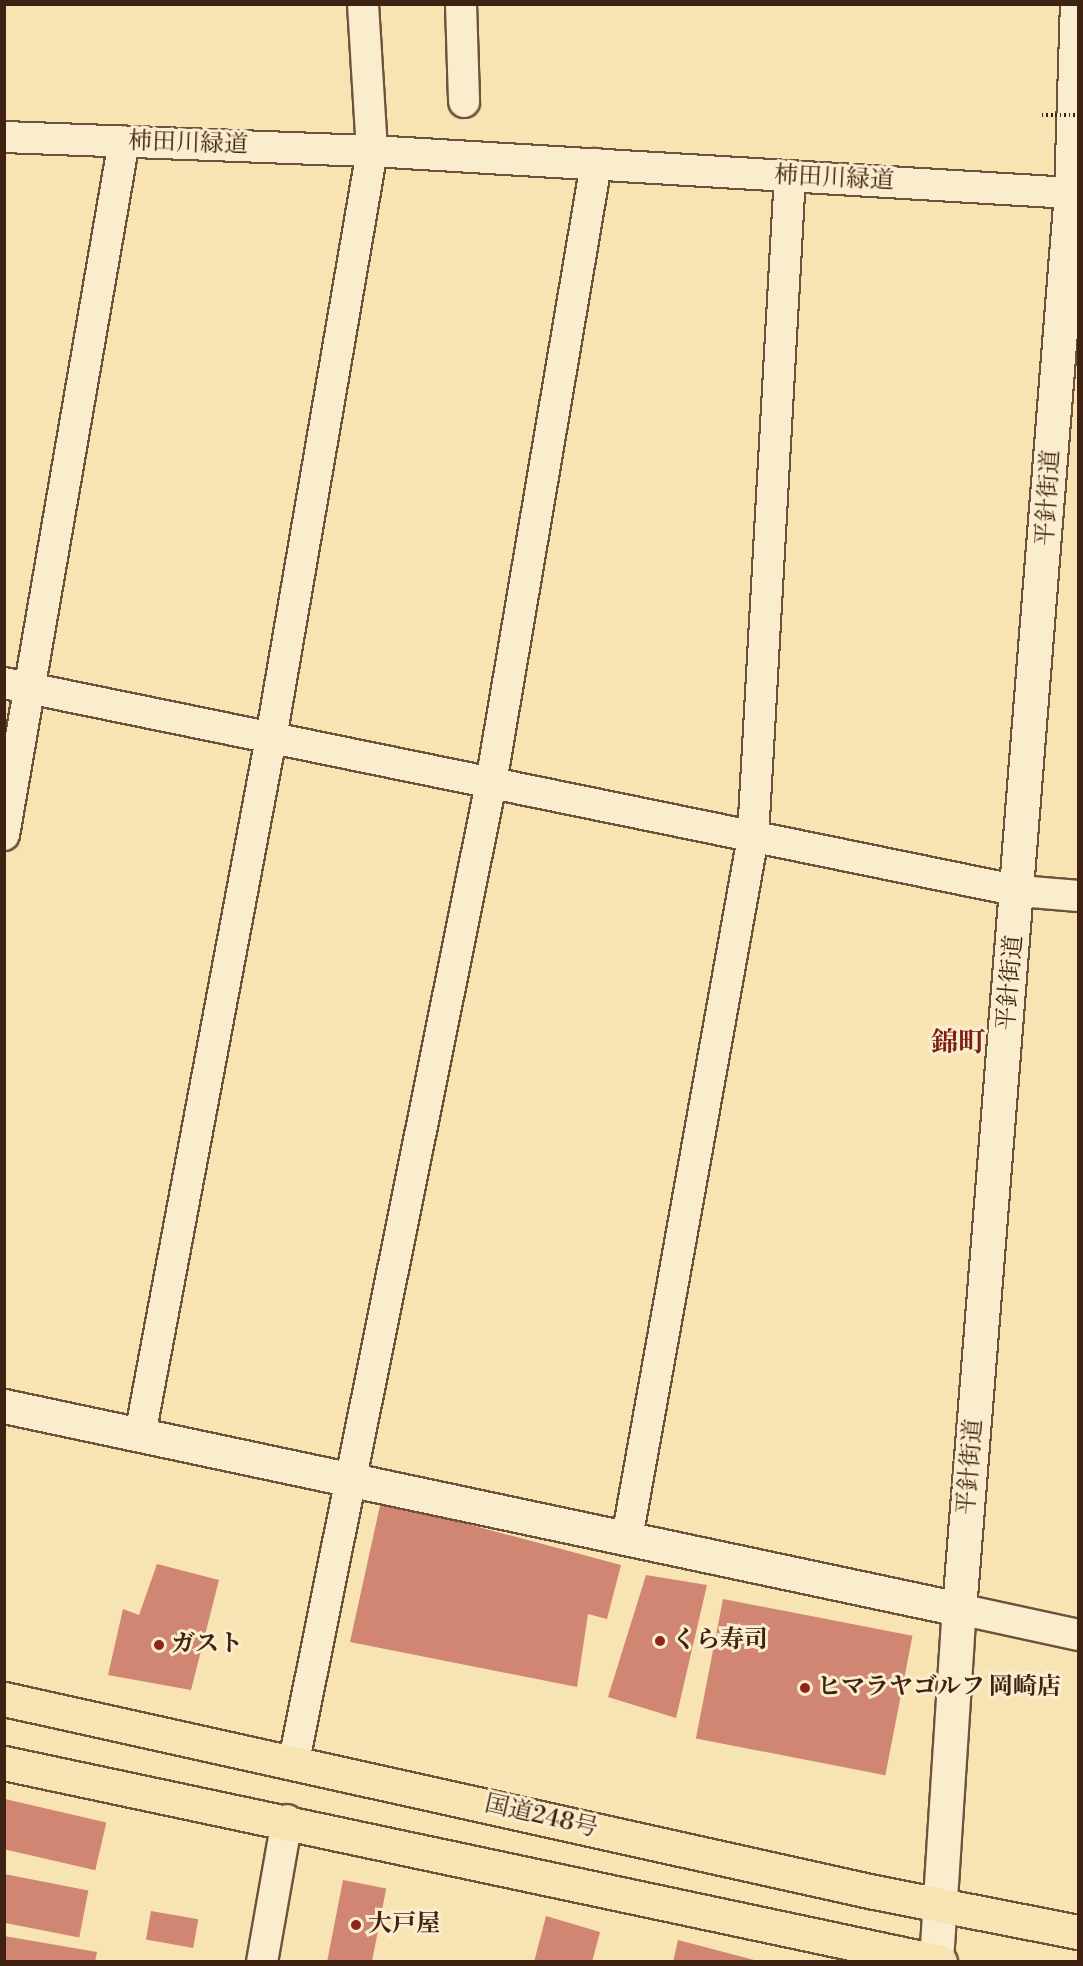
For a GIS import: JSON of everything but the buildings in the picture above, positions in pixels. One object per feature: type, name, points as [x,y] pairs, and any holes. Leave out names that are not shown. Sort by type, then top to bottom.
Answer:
[{"type":"highway","name":"国道248号","points":[[4,1699],[1078,1932]]},
{"type":"highway","points":[[4,1763],[286,1820],[938,1961]]},
{"type":"street","points":[[140,1435],[271,738],[372,151],[363,4]]},
{"type":"street","points":[[461,4],[464,102]]},
{"type":"street","name":"平針街道","points":[[938,1961],[959,1609],[1073,210],[1077,4]]},
{"type":"street","name":"柿田川緑道","points":[[4,137],[372,151],[790,176],[1073,210]]},
{"type":"street","points":[[4,835],[17,686],[124,141]]},
{"type":"street","points":[[294,1761],[491,783],[596,164]]},
{"type":"street","points":[[627,1538],[753,837],[790,176]]},
{"type":"street","points":[[17,686],[1019,891],[1078,896]]},
{"type":"street","points":[[4,1406],[1078,1635]]},
{"type":"street","points":[[262,1962],[286,1820]]},
{"type":"path","points":[[1042,115],[1078,115]]},
{"type":"place","name":"くら寿司","points":[[660,1641]]},
{"type":"place","name":"ガスト","points":[[159,1645]]},
{"type":"place","name":"ヒマラヤゴルフ 岡崎店","points":[[805,1688]]},
{"type":"place","name":"大戸屋","points":[[356,1925]]},
{"type":"district","name":"錦町","points":[[958,1044]]}]
